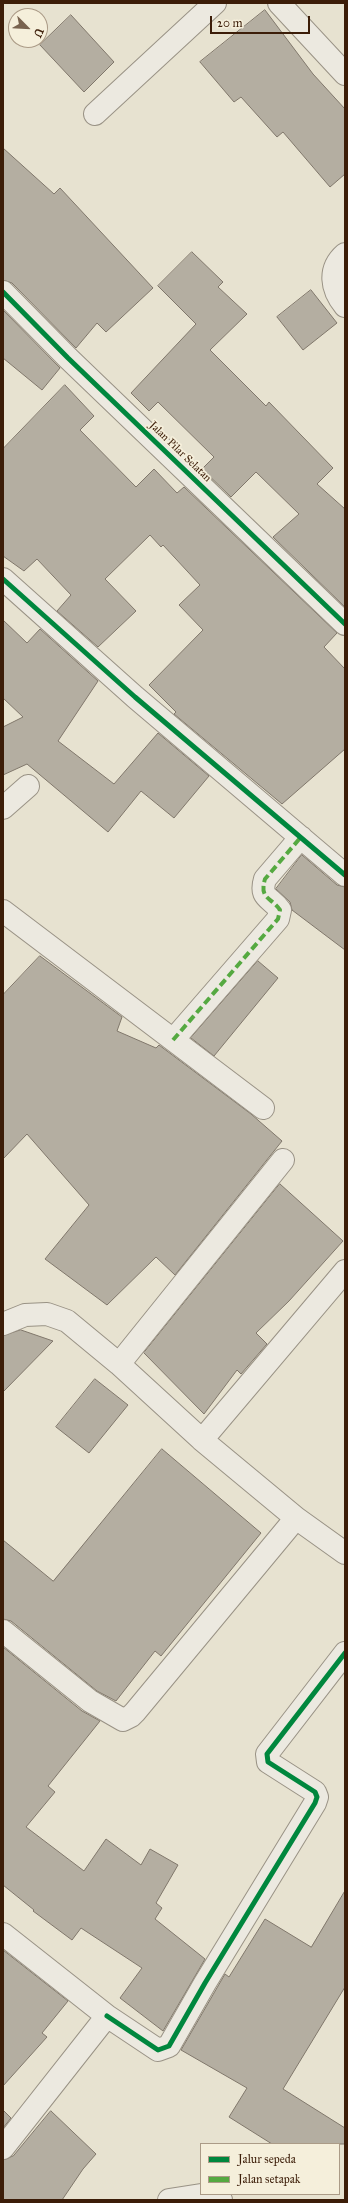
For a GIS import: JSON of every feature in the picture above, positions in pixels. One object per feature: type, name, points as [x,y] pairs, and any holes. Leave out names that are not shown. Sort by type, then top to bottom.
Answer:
[{"type":"street","points":[[95,114],[214,3]]},
{"type":"street","points":[[278,3],[345,74]]},
{"type":"street","points":[[345,254],[337,261],[332,275],[334,289],[345,306]]},
{"type":"street","name":"Jalan Pilar Selatan","points":[[3,292],[68,358],[345,624]]},
{"type":"street","points":[[3,579],[136,697],[345,875]]},
{"type":"street","points":[[3,808],[28,786]]},
{"type":"street","points":[[173,1040],[278,919],[280,910],[265,897],[263,885],[265,879],[301,837]]},
{"type":"street","points":[[3,911],[263,1108]]},
{"type":"street","points":[[119,1364],[283,1160]]},
{"type":"street","points":[[202,1440],[345,1271]]},
{"type":"street","points":[[3,1324],[25,1315],[47,1314],[67,1321],[119,1364],[202,1440],[296,1518],[345,1553]]},
{"type":"street","points":[[3,1631],[90,1701],[123,1720],[127,1719],[132,1716],[296,1518]]},
{"type":"street","points":[[3,1934],[107,2016],[158,2050],[170,2046],[205,1983],[315,1803],[317,1797],[315,1792],[268,1762],[267,1754],[345,1653]]},
{"type":"street","points":[[3,2148],[107,2016]]},
{"type":"street","points":[[169,2200],[201,2195],[221,2200]]},
{"type":"building","points":[[265,10],[313,74],[345,109],[345,174],[330,187],[283,132],[277,137],[241,97],[234,102],[200,62]]},
{"type":"building","points":[[71,15],[114,62],[84,92],[43,48],[48,48],[48,37]]},
{"type":"building","points":[[3,148],[54,194],[60,188],[153,288],[106,332],[97,323],[76,348],[12,283],[3,280]]},
{"type":"building","points":[[192,252],[223,282],[218,287],[247,314],[210,350],[266,406],[269,402],[333,468],[317,484],[345,509],[345,607],[273,537],[299,514],[256,472],[231,497],[202,469],[214,457],[158,402],[149,411],[131,393],[196,324],[158,286]]},
{"type":"building","points":[[311,290],[337,323],[303,350],[277,317]]},
{"type":"building","points":[[3,310],[60,368],[42,390],[3,358]]},
{"type":"building","points":[[65,385],[94,416],[80,430],[136,487],[154,469],[177,493],[184,487],[337,633],[324,647],[345,669],[345,749],[282,804],[174,714],[176,712],[149,685],[203,630],[179,605],[200,585],[163,545],[161,547],[150,535],[105,579],[136,611],[98,647],[57,611],[71,595],[37,559],[24,571],[3,556],[3,449]]},
{"type":"building","points":[[3,620],[27,643],[40,629],[98,681],[58,741],[114,784],[158,733],[209,776],[174,818],[141,791],[108,832],[27,764],[3,775],[3,727],[23,717],[3,698]]},
{"type":"building","points":[[302,855],[337,885],[345,887],[345,950],[292,910],[290,902],[276,889]]},
{"type":"building","points":[[40,956],[122,1017],[117,1031],[156,1048],[159,1045],[251,1114],[282,1141],[175,1275],[156,1257],[107,1305],[45,1259],[89,1205],[27,1134],[3,1159],[3,995]]},
{"type":"building","points":[[258,961],[278,978],[214,1056],[191,1038]]},
{"type":"building","points":[[280,1184],[343,1241],[289,1301],[256,1333],[267,1344],[241,1374],[237,1370],[204,1414],[144,1353]]},
{"type":"building","points":[[21,1330],[53,1341],[3,1392],[3,1336]]},
{"type":"building","points":[[95,1379],[128,1405],[89,1453],[56,1427]]},
{"type":"building","points":[[162,1449],[261,1533],[161,1656],[155,1651],[116,1701],[97,1691],[11,1621],[3,1619],[3,1540],[53,1581]]},
{"type":"building","points":[[3,1647],[82,1711],[100,1721],[48,1786],[55,1792],[26,1827],[84,1871],[106,1839],[141,1865],[150,1849],[178,1865],[156,1903],[162,1908],[155,1919],[205,1959],[163,2031],[120,1998],[142,1968],[81,1928],[72,1940],[33,1911],[34,1910],[3,1885]]},
{"type":"building","points":[[345,1891],[345,1987],[283,2089],[345,2128],[345,2144],[270,2143],[229,2117],[247,2088],[181,2050],[225,1974],[229,1977],[265,1919],[311,1947]]},
{"type":"building","points":[[3,1950],[68,2001],[42,2033],[47,2037],[3,2086]]},
{"type":"building","points":[[3,2110],[11,2118],[3,2128]]},
{"type":"building","points":[[51,2111],[96,2154],[83,2169],[62,2200],[3,2200],[3,2160],[13,2156]]},
{"type":"marked path","points":[[173,1040],[278,919],[280,910],[265,894],[265,879],[301,837]]},
{"type":"cycle path","points":[[3,292],[68,358],[345,624]]},
{"type":"cycle path","points":[[3,579],[135,697],[345,875]]},
{"type":"cycle path","points":[[107,2016],[158,2050],[169,2046],[205,1983],[315,1803],[317,1797],[315,1792],[268,1762],[267,1754],[345,1653]]}]
